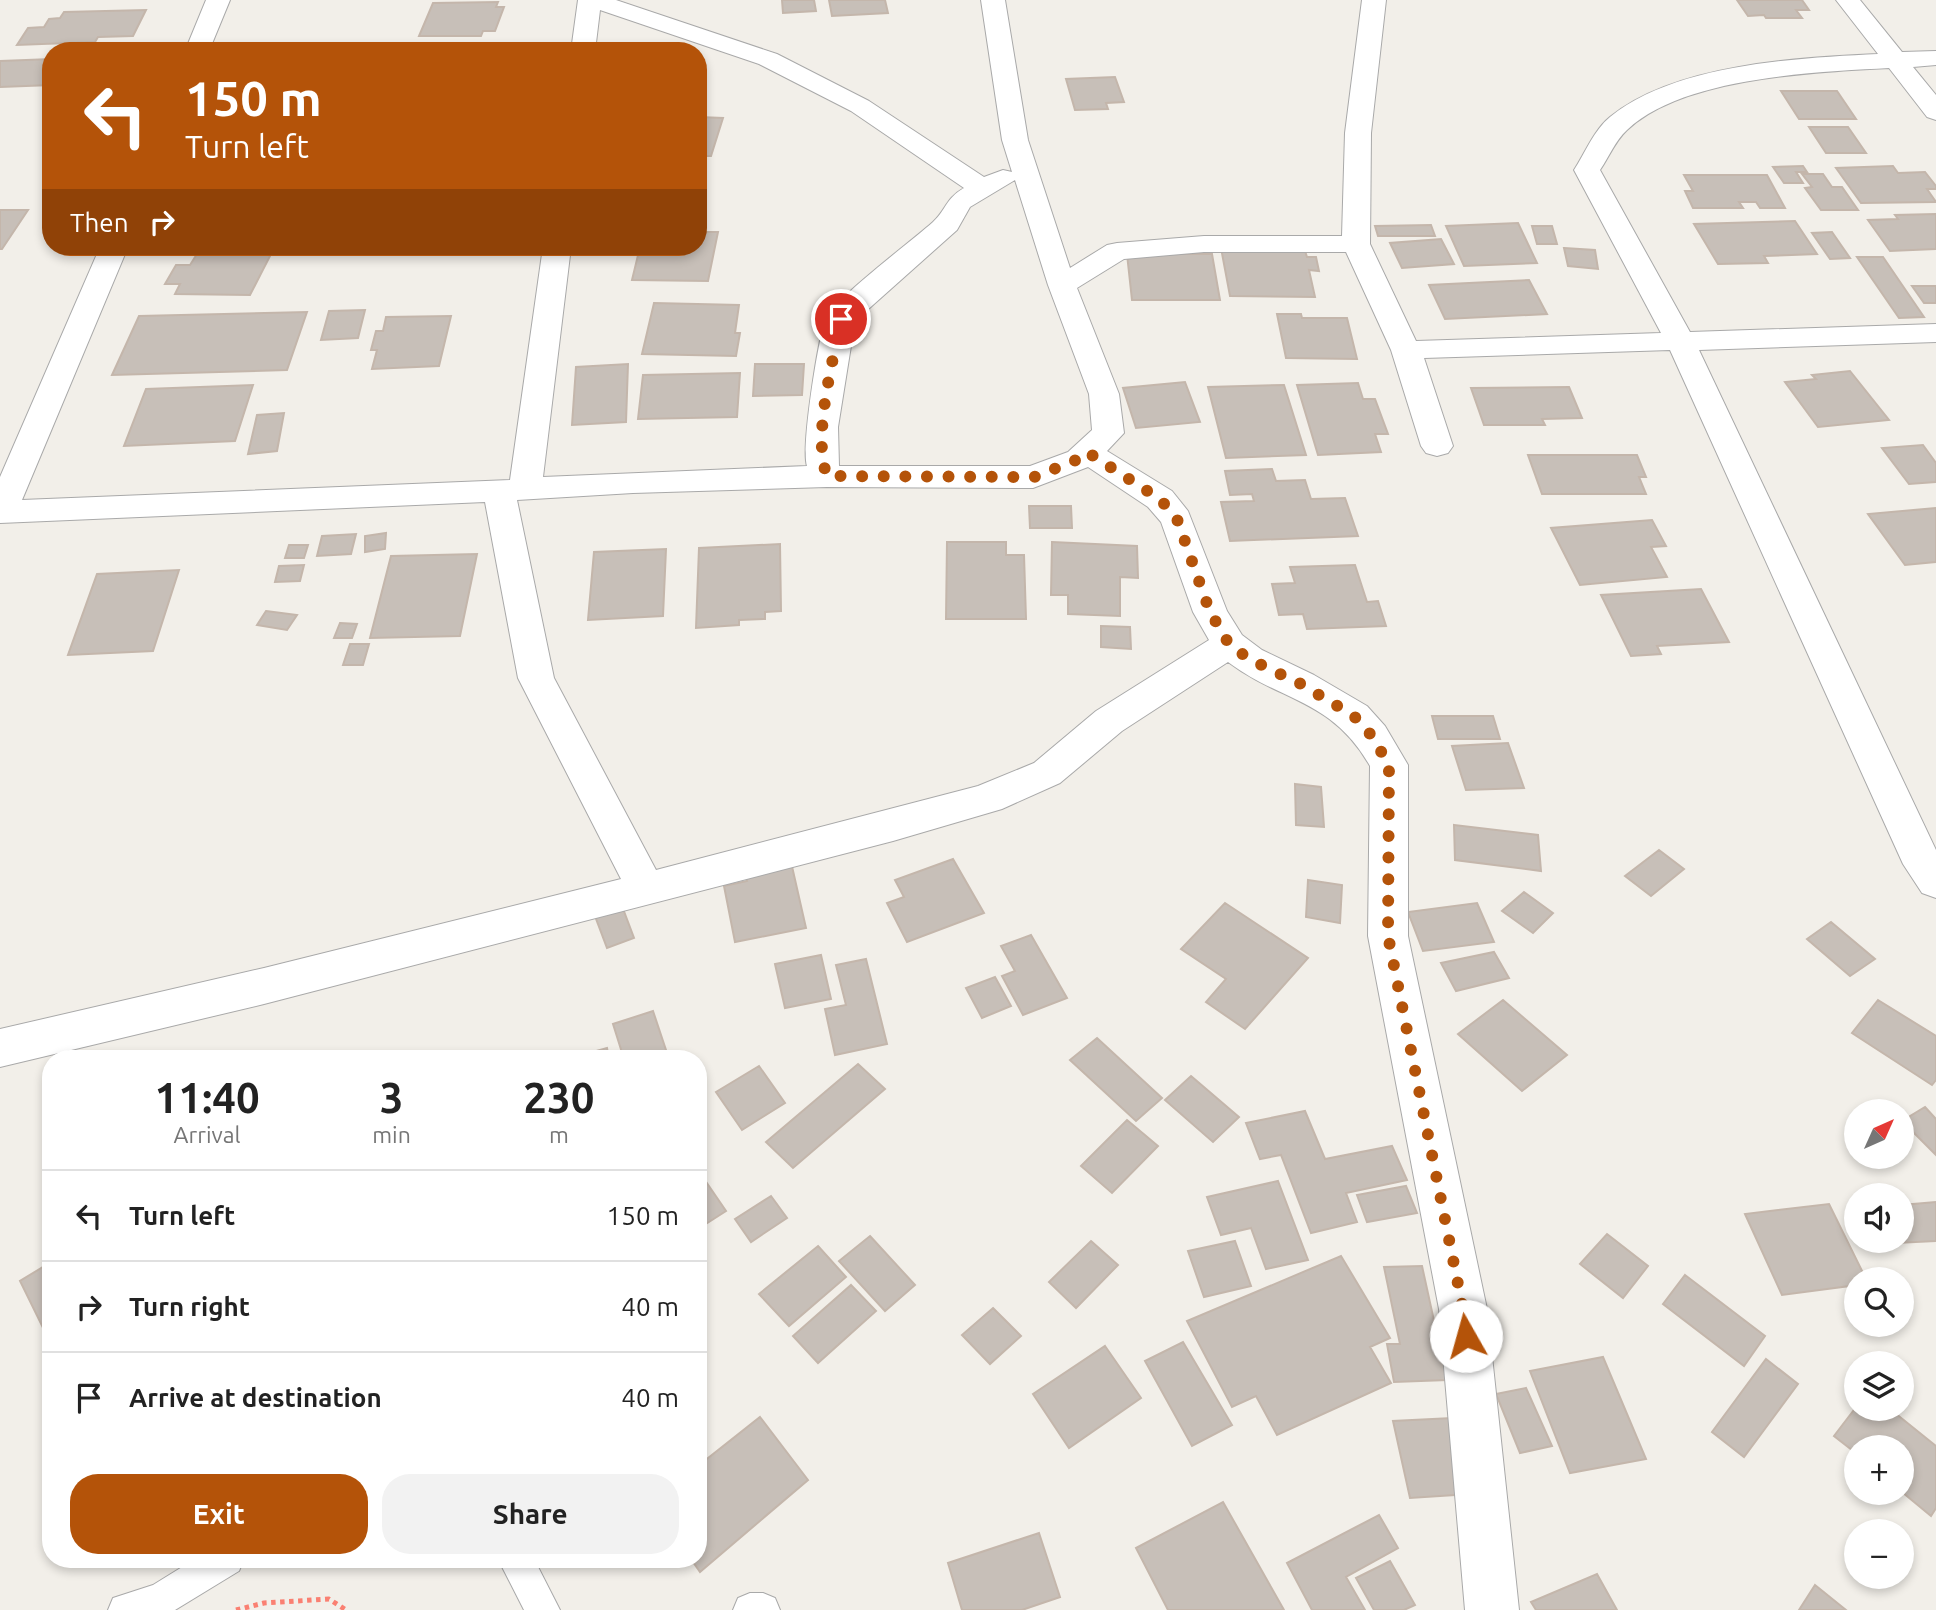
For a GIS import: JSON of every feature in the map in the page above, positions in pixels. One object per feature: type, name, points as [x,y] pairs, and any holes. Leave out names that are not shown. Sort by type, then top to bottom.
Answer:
[{"type":"street","points":[[201,42],[218,0]]},
{"type":"street","points":[[585,42],[592,0],[768,59],[860,106],[982,188]]},
{"type":"street","points":[[110,256],[1,512],[512,490],[633,482],[827,476],[1034,477],[1079,459],[1108,433],[1104,394],[1062,285],[1015,140],[993,0]]},
{"type":"street","points":[[1374,0],[1358,133],[1356,244],[1406,350],[1437,446]]},
{"type":"street","points":[[1848,0],[1936,112]]},
{"type":"street","points":[[1936,58],[1744,74],[1671,93],[1619,122],[1587,170],[1681,343],[1923,863],[1936,882]]},
{"type":"street","points":[[827,476],[821,458],[822,426],[841,319],[890,271],[947,224],[959,202],[1024,168]]},
{"type":"street","points":[[1062,285],[1117,251],[1204,244],[1356,244]]},
{"type":"street","points":[[555,256],[512,490],[536,678],[645,887]]},
{"type":"street","points":[[1406,350],[1936,333]]},
{"type":"street","points":[[1087,452],[1160,499],[1177,519],[1210,612],[1229,644],[1249,659],[1301,684],[1354,716],[1372,736],[1389,765],[1388,936],[1463,1309],[1492,1610]]},
{"type":"street","points":[[0,1048],[264,986],[892,826],[988,798],[1047,773],[1109,721],[1229,644]]},
{"type":"lane","points":[[125,1610],[160,1600],[212,1568]]},
{"type":"lane","points":[[520,1568],[543,1610]]},
{"type":"lane","points":[[750,1610],[763,1610]]},
{"type":"path","points":[[236,1610],[264,1603],[329,1599],[346,1610]]},
{"type":"building","points":[[782,0],[814,0],[816,11],[783,13]]},
{"type":"building","points":[[829,0],[885,0],[888,13],[832,16]]},
{"type":"building","points":[[1737,0],[1802,0],[1809,10],[1796,10],[1802,18],[1748,16]]},
{"type":"building","points":[[498,2],[496,7],[504,7],[495,31],[483,31],[481,36],[419,36],[433,3]]},
{"type":"building","points":[[146,10],[133,36],[98,37],[95,42],[17,45],[28,28],[44,27],[49,19],[60,18],[64,12]]},
{"type":"building","points":[[42,59],[42,85],[0,87],[0,61]]},
{"type":"building","points":[[1115,77],[1124,102],[1106,103],[1108,109],[1075,110],[1066,79]]},
{"type":"building","points":[[1781,91],[1837,91],[1856,119],[1799,119]]},
{"type":"building","points":[[707,117],[723,118],[711,156],[707,156]]},
{"type":"building","points":[[1809,127],[1848,127],[1866,153],[1826,153]]},
{"type":"building","points":[[1803,166],[1807,172],[1796,172],[1803,183],[1784,183],[1773,167]]},
{"type":"building","points":[[1893,166],[1898,173],[1925,172],[1936,186],[1936,189],[1927,189],[1936,202],[1861,203],[1836,168]]},
{"type":"building","points":[[1802,174],[1823,174],[1832,187],[1842,187],[1858,210],[1821,210],[1805,188],[1812,187]]},
{"type":"building","points":[[1684,175],[1767,175],[1785,208],[1760,208],[1756,202],[1739,202],[1743,208],[1693,208],[1685,191],[1693,191]]},
{"type":"building","points":[[0,210],[28,210],[2,249],[0,249]]},
{"type":"building","points":[[1936,214],[1936,249],[1890,251],[1868,220],[1898,219],[1895,215]]},
{"type":"building","points":[[1795,221],[1817,254],[1764,256],[1768,263],[1718,264],[1694,224]]},
{"type":"building","points":[[1518,223],[1537,263],[1464,266],[1446,226]]},
{"type":"building","points":[[1431,225],[1435,236],[1378,236],[1375,226]]},
{"type":"building","points":[[1532,226],[1552,226],[1557,244],[1537,244]]},
{"type":"building","points":[[707,232],[718,232],[708,281],[632,280],[638,256],[707,256]]},
{"type":"building","points":[[1832,232],[1850,258],[1830,259],[1812,233]]},
{"type":"building","points":[[1441,239],[1454,264],[1402,268],[1390,243]]},
{"type":"building","points":[[1221,248],[1304,248],[1307,257],[1316,257],[1319,271],[1309,270],[1315,297],[1230,296]]},
{"type":"building","points":[[1564,248],[1595,250],[1598,269],[1568,266]]},
{"type":"building","points":[[1127,254],[1212,254],[1220,300],[1132,300]]},
{"type":"building","points":[[196,256],[270,256],[250,295],[175,294],[180,284],[165,284],[176,265],[190,265]]},
{"type":"building","points":[[1857,257],[1883,257],[1924,317],[1899,318]]},
{"type":"building","points":[[1529,280],[1547,314],[1445,319],[1429,285]]},
{"type":"building","points":[[1912,286],[1936,286],[1936,303],[1924,303]]},
{"type":"building","points":[[654,303],[739,305],[735,333],[740,333],[736,356],[642,354]]},
{"type":"building","points":[[365,310],[358,338],[321,340],[329,311]]},
{"type":"building","points":[[307,312],[287,370],[112,375],[139,316]]},
{"type":"building","points":[[1277,314],[1301,314],[1302,318],[1347,318],[1357,359],[1286,358]]},
{"type":"building","points":[[451,316],[439,366],[372,369],[377,350],[371,350],[376,331],[383,331],[386,317]]},
{"type":"building","points":[[628,364],[626,422],[572,425],[576,367]]},
{"type":"building","points":[[755,364],[804,364],[802,395],[753,396]]},
{"type":"building","points":[[1850,371],[1889,420],[1818,427],[1785,382],[1816,379],[1812,375]]},
{"type":"building","points":[[740,373],[737,417],[638,419],[643,375]]},
{"type":"building","points":[[1185,382],[1200,422],[1136,428],[1123,388]]},
{"type":"building","points":[[1358,383],[1363,399],[1375,399],[1388,434],[1375,434],[1381,452],[1318,455],[1297,385]]},
{"type":"building","points":[[253,385],[235,441],[124,446],[146,389]]},
{"type":"building","points":[[1284,385],[1306,455],[1226,458],[1208,387]]},
{"type":"building","points":[[1569,387],[1582,418],[1542,419],[1545,425],[1484,425],[1471,388]]},
{"type":"building","points":[[284,413],[277,451],[248,454],[257,415]]},
{"type":"building","points":[[1923,445],[1936,463],[1936,482],[1909,484],[1882,448]]},
{"type":"building","points":[[1528,455],[1637,455],[1646,477],[1639,477],[1646,494],[1542,494]]},
{"type":"building","points":[[1272,469],[1276,481],[1305,480],[1311,499],[1345,498],[1358,536],[1230,541],[1221,502],[1254,501],[1252,494],[1230,495],[1225,471]]},
{"type":"building","points":[[1029,506],[1071,506],[1072,528],[1030,528]]},
{"type":"building","points":[[1936,508],[1936,562],[1905,565],[1868,514]]},
{"type":"building","points":[[1652,520],[1666,546],[1651,547],[1667,577],[1580,585],[1551,528]]},
{"type":"building","points":[[386,533],[385,549],[365,552],[365,536]]},
{"type":"building","points":[[356,534],[351,554],[317,556],[322,536]]},
{"type":"building","points":[[947,542],[1006,542],[1006,555],[1024,555],[1026,619],[946,619]]},
{"type":"building","points":[[1052,542],[1137,546],[1138,578],[1120,577],[1120,616],[1068,614],[1068,595],[1051,595]]},
{"type":"building","points":[[780,544],[781,611],[765,612],[765,619],[739,620],[739,625],[696,628],[699,548]]},
{"type":"building","points":[[289,545],[308,545],[304,558],[285,558]]},
{"type":"building","points":[[666,549],[663,616],[588,620],[594,552]]},
{"type":"building","points":[[477,554],[460,636],[370,638],[391,556]]},
{"type":"building","points":[[304,565],[300,581],[275,582],[279,566]]},
{"type":"building","points":[[1355,565],[1367,602],[1378,601],[1386,626],[1307,629],[1303,614],[1279,615],[1272,584],[1295,583],[1290,567]]},
{"type":"building","points":[[179,570],[153,651],[68,655],[97,574]]},
{"type":"building","points":[[1701,589],[1729,642],[1657,646],[1661,654],[1631,656],[1601,595]]},
{"type":"building","points":[[266,611],[297,615],[287,630],[257,625]]},
{"type":"building","points":[[340,623],[357,624],[352,638],[334,638]]},
{"type":"building","points":[[1101,626],[1130,627],[1131,649],[1101,647]]},
{"type":"building","points":[[350,644],[369,644],[363,665],[343,665]]},
{"type":"building","points":[[1432,716],[1493,716],[1500,739],[1438,739]]},
{"type":"building","points":[[1508,743],[1524,788],[1466,790],[1452,746]]},
{"type":"building","points":[[1295,784],[1321,787],[1324,827],[1296,825]]},
{"type":"building","points":[[1454,825],[1538,835],[1541,871],[1455,860]]},
{"type":"building","points":[[1659,850],[1684,869],[1651,896],[1625,876]]},
{"type":"building","points":[[953,859],[984,913],[907,942],[887,903],[904,897],[895,880]]},
{"type":"building","points":[[791,862],[806,928],[735,942],[724,886],[747,881],[745,871]]},
{"type":"building","points":[[1308,880],[1342,885],[1340,923],[1306,917]]},
{"type":"building","points":[[1524,892],[1553,913],[1533,933],[1502,911]]},
{"type":"building","points":[[1225,903],[1308,958],[1245,1029],[1206,1002],[1226,979],[1181,949]]},
{"type":"building","points":[[1477,903],[1494,942],[1423,951],[1408,912]]},
{"type":"building","points":[[622,906],[634,938],[607,948],[595,916]]},
{"type":"building","points":[[1831,922],[1875,959],[1850,976],[1807,939]]},
{"type":"building","points":[[1031,935],[1067,998],[1023,1015],[1002,976],[1015,971],[1001,946]]},
{"type":"building","points":[[1494,952],[1509,978],[1456,991],[1441,963]]},
{"type":"building","points":[[821,955],[831,999],[785,1008],[775,964]]},
{"type":"building","points":[[866,959],[887,1044],[835,1055],[825,1009],[846,1005],[836,965]]},
{"type":"building","points":[[995,977],[1011,1006],[982,1018],[966,988]]},
{"type":"building","points":[[1503,1000],[1567,1055],[1522,1091],[1458,1034]]},
{"type":"building","points":[[1878,1000],[1936,1036],[1936,1080],[1932,1085],[1852,1033]]},
{"type":"building","points":[[653,1011],[666,1050],[621,1050],[613,1024]]},
{"type":"building","points":[[1097,1038],[1162,1098],[1136,1121],[1070,1060]]},
{"type":"building","points":[[858,1064],[885,1089],[793,1168],[766,1142]]},
{"type":"building","points":[[759,1066],[785,1103],[742,1130],[716,1092]]},
{"type":"building","points":[[1191,1076],[1239,1117],[1213,1142],[1165,1100]]},
{"type":"building","points":[[1925,1107],[1936,1119],[1936,1155],[1914,1133],[1914,1114]]},
{"type":"building","points":[[1305,1111],[1325,1159],[1392,1146],[1407,1180],[1346,1193],[1357,1222],[1311,1233],[1281,1155],[1260,1159],[1246,1123]]},
{"type":"building","points":[[1127,1120],[1158,1146],[1112,1193],[1081,1166]]},
{"type":"building","points":[[1278,1181],[1308,1260],[1266,1269],[1251,1228],[1221,1235],[1207,1197]]},
{"type":"building","points":[[707,1183],[726,1211],[707,1223]]},
{"type":"building","points":[[1406,1186],[1417,1213],[1367,1222],[1357,1195]]},
{"type":"building","points":[[771,1196],[787,1218],[751,1242],[735,1219]]},
{"type":"building","points":[[1936,1202],[1936,1241],[1914,1242],[1914,1204]]},
{"type":"building","points":[[1829,1204],[1844,1234],[1844,1253],[1853,1253],[1860,1267],[1844,1267],[1844,1287],[1782,1295],[1745,1214]]},
{"type":"building","points":[[1607,1234],[1648,1266],[1623,1298],[1580,1264]]},
{"type":"building","points":[[870,1236],[915,1285],[885,1311],[839,1261]]},
{"type":"building","points":[[1091,1241],[1118,1265],[1076,1308],[1049,1282]]},
{"type":"building","points":[[1235,1241],[1251,1286],[1204,1297],[1188,1251]]},
{"type":"building","points":[[818,1246],[846,1277],[789,1326],[759,1294]]},
{"type":"building","points":[[1341,1256],[1390,1338],[1370,1347],[1391,1383],[1277,1435],[1256,1396],[1232,1407],[1187,1321]]},
{"type":"building","points":[[1422,1266],[1447,1380],[1394,1382],[1387,1344],[1400,1344],[1384,1267]]},
{"type":"building","points":[[42,1268],[42,1326],[20,1281]]},
{"type":"building","points":[[1685,1275],[1765,1336],[1744,1366],[1663,1304]]},
{"type":"building","points":[[851,1285],[876,1311],[818,1363],[793,1336]]},
{"type":"building","points":[[993,1308],[1021,1336],[990,1364],[962,1335]]},
{"type":"building","points":[[1183,1342],[1232,1425],[1192,1446],[1145,1361]]},
{"type":"building","points":[[1105,1346],[1141,1398],[1069,1448],[1033,1394]]},
{"type":"building","points":[[1603,1357],[1646,1459],[1570,1473],[1530,1371]]},
{"type":"building","points":[[1766,1359],[1798,1384],[1744,1457],[1712,1432]]},
{"type":"building","points":[[1526,1388],[1552,1446],[1520,1453],[1496,1394]]},
{"type":"building","points":[[760,1417],[808,1480],[707,1566],[707,1459]]},
{"type":"building","points":[[1452,1418],[1470,1494],[1410,1498],[1393,1421]]},
{"type":"building","points":[[1846,1421],[1905,1421],[1936,1446],[1936,1508],[1931,1516],[1914,1502],[1914,1435],[1844,1435],[1844,1444],[1834,1436]]},
{"type":"building","points":[[1223,1502],[1284,1610],[1168,1610],[1136,1548]]},
{"type":"building","points":[[1379,1515],[1398,1548],[1346,1577],[1365,1610],[1312,1610],[1287,1563]]},
{"type":"building","points":[[1039,1533],[1060,1597],[1022,1610],[962,1610],[948,1563]]},
{"type":"building","points":[[1390,1561],[1415,1605],[1404,1610],[1374,1610],[1356,1578]]},
{"type":"building","points":[[1597,1574],[1617,1610],[1536,1610],[1531,1602]]},
{"type":"building","points":[[1815,1585],[1846,1610],[1799,1610]]},
{"type":"route","points":[[841,319],[822,426],[821,458],[827,476],[1034,477],[1079,459],[1087,452],[1160,499],[1177,519],[1210,612],[1229,644],[1249,659],[1331,701],[1354,716],[1372,736],[1389,765],[1388,936],[1463,1309],[1466,1336]]}]
